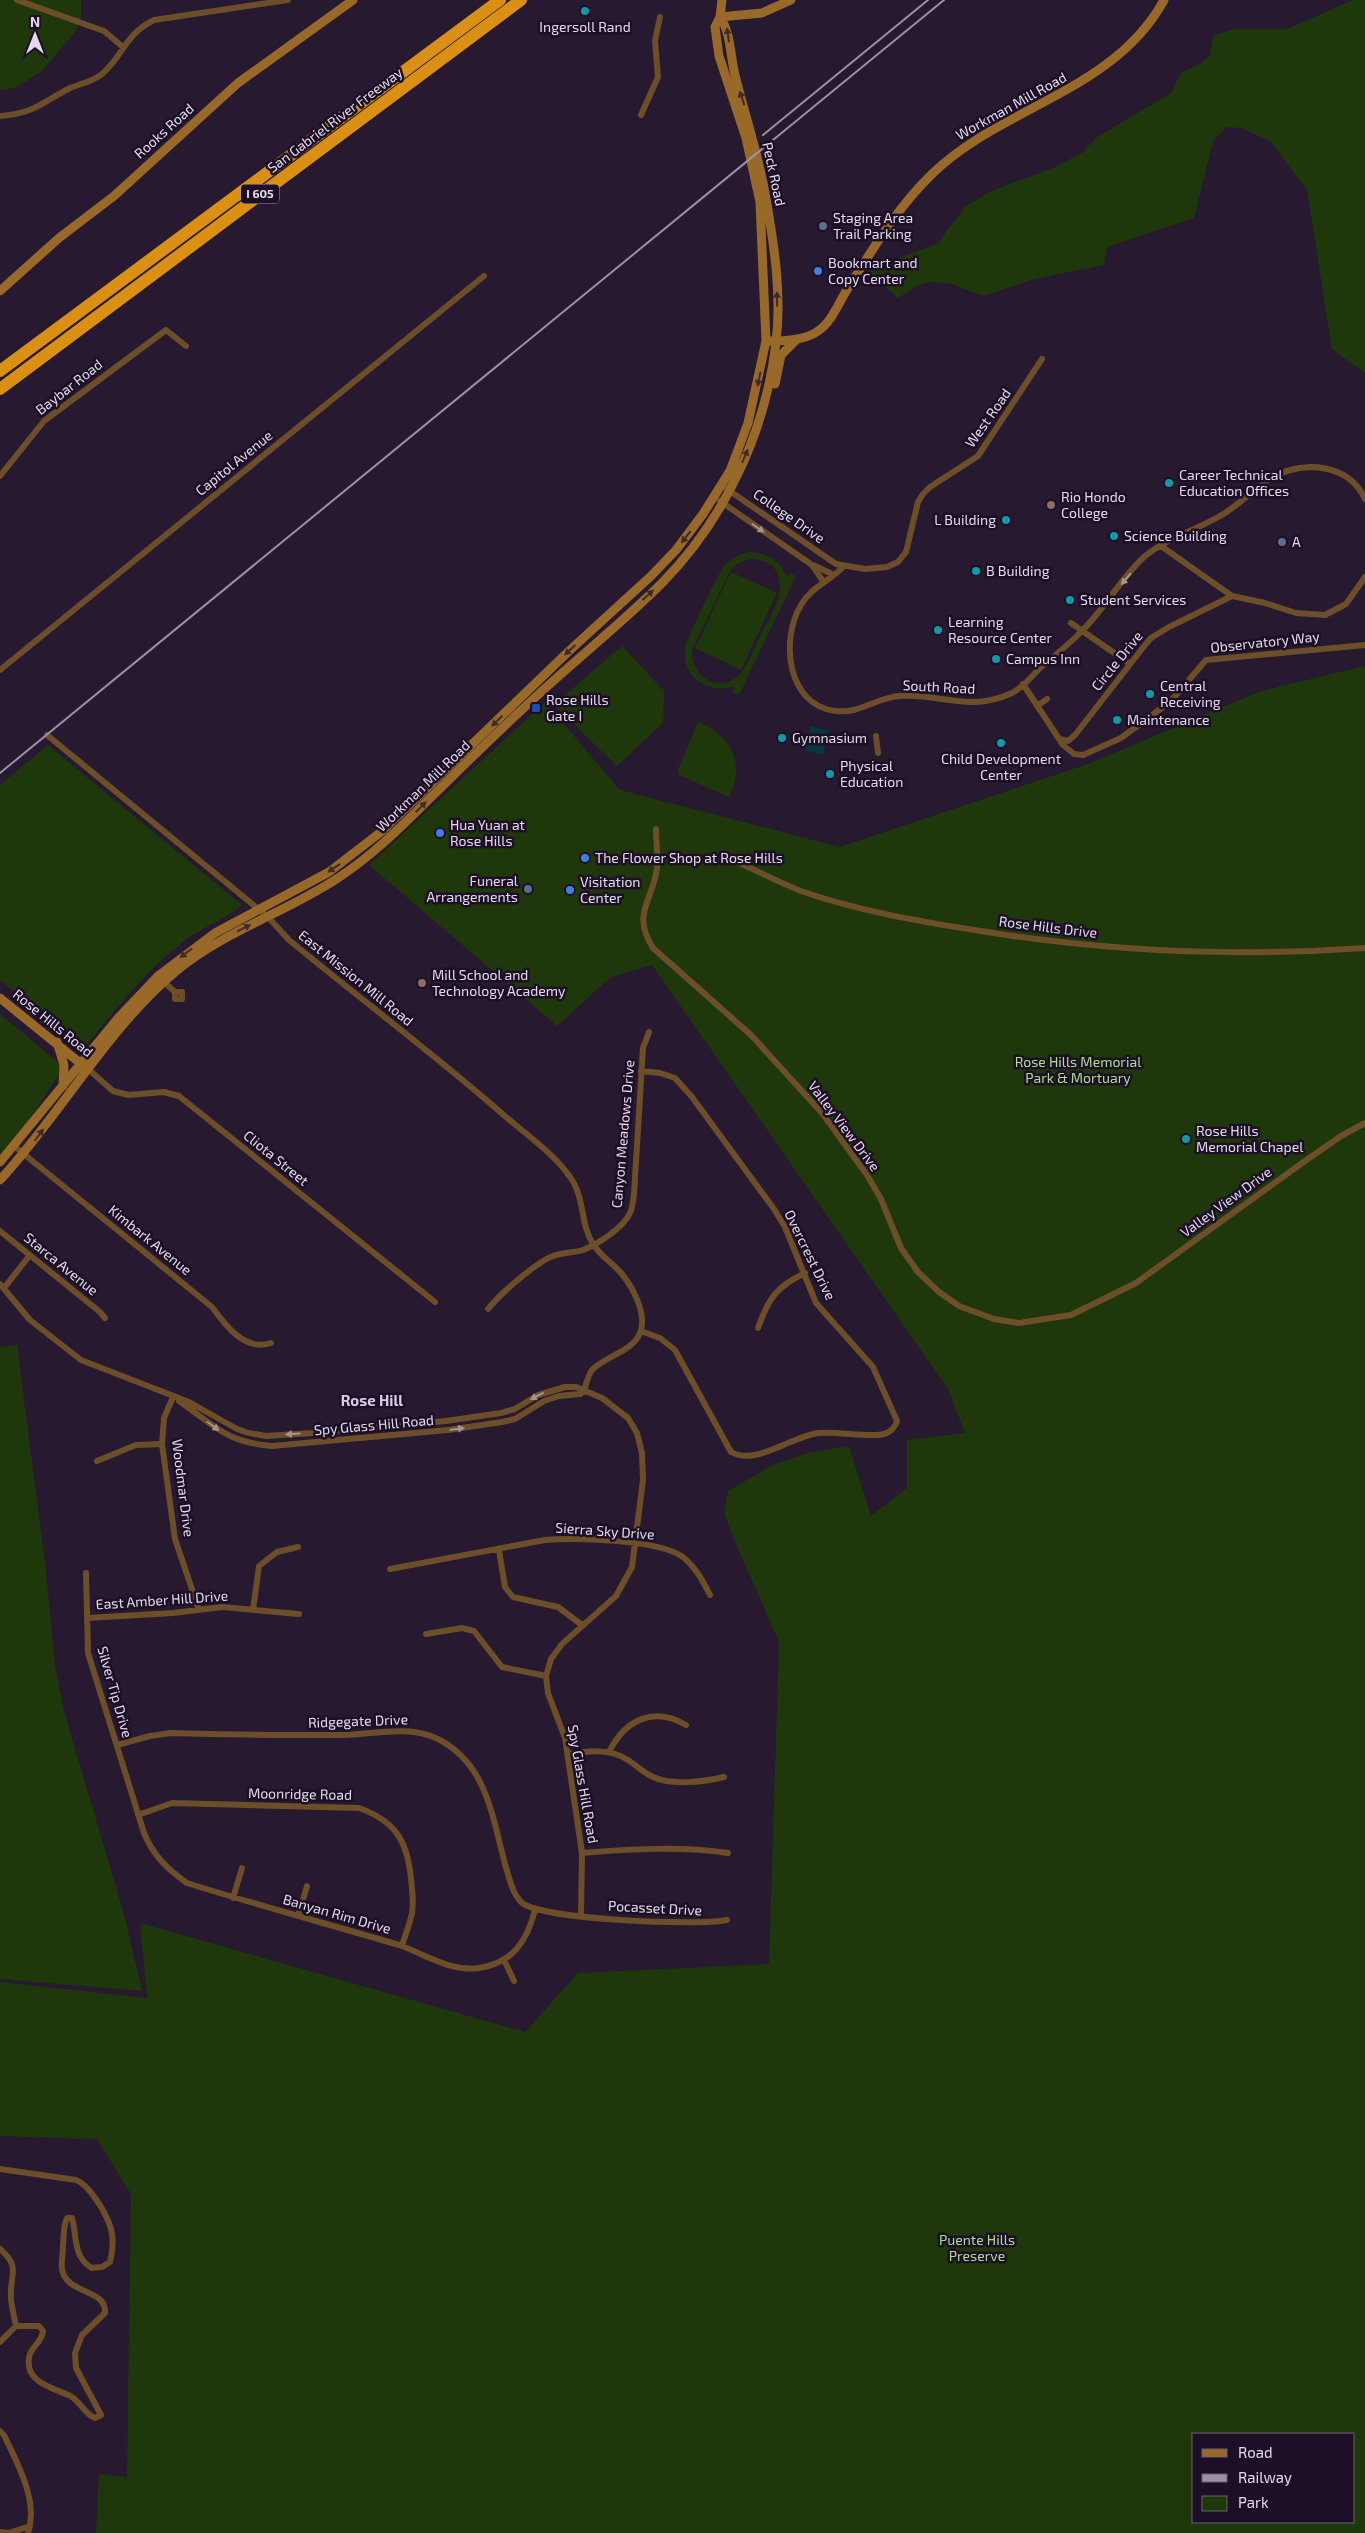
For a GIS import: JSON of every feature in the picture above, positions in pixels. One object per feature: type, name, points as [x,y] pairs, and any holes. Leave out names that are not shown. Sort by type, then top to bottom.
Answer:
[{"type":"highway","points":[[0,371],[500,0]]},
{"type":"highway","points":[[0,381],[509,0]]},
{"type":"highway","name":"San Gabriel River Freeway","points":[[0,389],[521,0]]},
{"type":"highway","name":"San Gabriel River Freeway","points":[[0,362],[485,2]]},
{"type":"main road","name":"Rooks Road","points":[[0,290],[59,238],[114,196],[238,83],[353,0]]},
{"type":"main road","name":"Peck Road","points":[[722,0],[720,17],[715,27],[719,56],[746,138],[760,202],[766,341]]},
{"type":"main road","points":[[720,17],[762,13],[791,0]]},
{"type":"main road","name":"Workman Mill Road","points":[[0,1180],[24,1154],[119,1018],[215,933],[329,872],[389,825],[676,550],[730,471],[748,423],[766,341],[811,336],[826,324],[895,217],[910,197],[942,164],[985,135],[1104,68],[1143,29],[1164,0]]},
{"type":"main road","name":"Peck Road","points":[[720,17],[727,28],[736,81],[750,125],[767,201],[777,291],[776,341]]},
{"type":"main road","points":[[764,406],[770,401],[781,355],[797,339]]},
{"type":"main road","name":"Workman Mill Road","points":[[0,1162],[62,1087],[85,1066],[130,1018],[161,979],[220,940],[317,892],[359,864],[387,840],[528,704],[662,583],[695,543],[730,491],[764,406],[776,341]]},
{"type":"main road","points":[[359,864],[359,856],[382,836],[389,825]]},
{"type":"main road","name":"Rose Hills Road","points":[[0,998],[85,1066]]},
{"type":"main road","points":[[57,1042],[64,1064],[62,1087]]},
{"type":"street","points":[[16,0],[104,31],[123,47]]},
{"type":"street","points":[[0,116],[28,112],[70,89],[101,75],[140,27],[154,20],[288,0]]},
{"type":"street","points":[[641,115],[658,77],[655,41],[660,17]]},
{"type":"street","name":"Capitol Avenue","points":[[0,670],[484,276]]},
{"type":"street","name":"Baybar Road","points":[[0,476],[44,421],[166,330],[186,346]]},
{"type":"street","name":"West Road","points":[[843,566],[865,569],[887,567],[898,562],[910,541],[918,502],[923,494],[930,487],[978,456],[1042,359]]},
{"type":"street","points":[[1023,684],[1108,605],[1145,556],[1232,509],[1273,477],[1299,468],[1323,467],[1336,470],[1357,484],[1365,499]]},
{"type":"street","name":"College Drive","points":[[721,485],[836,564],[843,566]]},
{"type":"street","name":"College Drive","points":[[714,497],[812,565]]},
{"type":"street","points":[[1161,546],[1232,596],[1265,603],[1296,613],[1325,614],[1346,604],[1365,577]]},
{"type":"street","points":[[812,565],[832,574]]},
{"type":"street","points":[[812,565],[823,581],[843,566]]},
{"type":"street","name":"South Road","points":[[823,581],[801,603],[795,618],[790,649],[796,681],[802,695],[819,706],[832,711],[848,713],[882,699],[900,696],[965,703],[988,702],[1015,692],[1023,684]]},
{"type":"street","name":"Circle Drive","points":[[1059,739],[1068,741],[1074,736],[1151,638],[1232,596]]},
{"type":"street","points":[[1071,623],[1081,632],[1130,664]]},
{"type":"street","name":"Observatory Way","points":[[1023,684],[1059,739],[1074,754],[1083,755],[1109,744],[1170,702],[1206,660],[1365,645]]},
{"type":"street","points":[[1037,706],[1047,699]]},
{"type":"street","name":"East Mission Mill Road","points":[[47,735],[268,916],[289,940],[481,1095],[543,1149],[570,1177],[579,1196],[587,1234],[606,1261],[622,1274],[639,1304],[643,1317],[641,1330]]},
{"type":"street","points":[[876,736],[878,753]]},
{"type":"street","name":"Valley View Drive","points":[[656,829],[657,868],[644,904],[642,920],[644,932],[653,948],[751,1034],[794,1080],[822,1113],[861,1166],[881,1199],[901,1248],[918,1272],[944,1296],[970,1312],[1019,1323],[1050,1320],[1085,1309],[1136,1283],[1312,1156],[1365,1123]]},
{"type":"street","name":"Rose Hills Drive","points":[[739,863],[787,885],[821,897],[941,925],[1010,936],[1114,948],[1203,953],[1281,953],[1365,948]]},
{"type":"street","points":[[161,979],[173,990]]},
{"type":"street","name":"Canyon Meadows Drive","points":[[488,1309],[500,1295],[552,1256],[581,1250],[593,1244],[618,1228],[632,1210],[642,1048],[649,1032]]},
{"type":"street","name":"Cliota Street","points":[[85,1066],[113,1091],[128,1095],[164,1092],[179,1096],[435,1302]]},
{"type":"street","name":"Overcrest Drive","points":[[641,1071],[660,1073],[675,1078],[692,1097],[774,1209],[805,1273],[816,1303],[873,1367],[897,1422],[894,1428],[884,1434],[830,1432],[810,1434],[751,1458],[739,1457],[731,1452],[675,1350],[660,1338],[641,1330]]},
{"type":"street","name":"Kimbark Avenue","points":[[14,1146],[212,1307],[226,1326],[238,1336],[254,1345],[271,1343]]},
{"type":"street","name":"Starca Avenue","points":[[0,1231],[105,1318]]},
{"type":"street","points":[[2,1286],[30,1255]]},
{"type":"street","points":[[758,1328],[770,1300],[780,1287],[805,1273]]},
{"type":"street","name":"Spy Glass Hill Road","points":[[2,1286],[30,1320],[81,1360],[189,1402],[237,1429],[266,1436],[483,1416],[515,1408],[551,1389],[576,1387],[615,1406],[628,1418],[638,1433],[642,1452],[643,1480],[637,1544],[632,1567],[616,1596],[582,1625],[551,1658],[546,1676],[548,1693],[565,1738],[568,1754],[582,1853],[581,1916]]},
{"type":"street","points":[[584,1390],[592,1370],[628,1347],[641,1330]]},
{"type":"street","name":"Spy Glass Hill Road","points":[[173,1397],[227,1436],[251,1444],[272,1446],[438,1431],[502,1422],[515,1419],[544,1401],[559,1396],[580,1394],[584,1390]]},
{"type":"street","name":"Woodmar Drive","points":[[173,1397],[164,1418],[162,1444],[175,1540],[199,1610]]},
{"type":"street","points":[[97,1461],[136,1445],[162,1444]]},
{"type":"street","name":"Sierra Sky Drive","points":[[390,1569],[545,1540],[566,1538],[662,1548],[682,1557],[699,1575],[710,1595]]},
{"type":"street","points":[[253,1610],[259,1566],[276,1552],[298,1547]]},
{"type":"street","points":[[499,1550],[505,1587],[513,1597],[558,1607],[573,1616],[582,1625]]},
{"type":"street","name":"Silver Tip Drive","points":[[86,1573],[88,1653],[138,1815]]},
{"type":"street","name":"East Amber Hill Drive","points":[[86,1618],[222,1607],[299,1614]]},
{"type":"street","points":[[426,1634],[462,1628],[474,1631],[502,1667],[546,1676]]},
{"type":"street","points":[[609,1752],[617,1736],[636,1722],[662,1716],[674,1718],[686,1725]]},
{"type":"street","name":"Ridgegate Drive","points":[[117,1746],[150,1736],[171,1733],[351,1735],[398,1731],[426,1734],[457,1750],[469,1762],[482,1784],[511,1886],[522,1903],[536,1910]]},
{"type":"street","points":[[568,1754],[594,1750],[609,1752],[626,1758],[650,1776],[664,1781],[709,1781],[724,1777]]},
{"type":"street","name":"Moonridge Road","points":[[138,1815],[172,1803],[359,1808],[371,1812],[393,1828],[404,1843],[408,1854],[413,1897],[412,1913],[402,1946]]},
{"type":"street","name":"Banyan Rim Drive","points":[[138,1815],[152,1851],[174,1874],[187,1883],[402,1946],[456,1968],[478,1968],[504,1960],[518,1948],[529,1933],[536,1910]]},
{"type":"street","points":[[582,1853],[614,1850],[712,1850],[728,1853]]},
{"type":"street","points":[[233,1898],[242,1868]]},
{"type":"street","points":[[298,1916],[307,1886]]},
{"type":"street","points":[[536,1910],[581,1916]]},
{"type":"street","name":"Pocasset Drive","points":[[581,1916],[665,1922],[714,1923],[727,1920]]},
{"type":"street","points":[[504,1960],[514,1981]]},
{"type":"street","points":[[0,2169],[76,2180],[84,2183],[109,2223],[113,2248],[110,2262],[102,2267],[92,2268],[80,2255],[72,2218],[67,2218],[62,2270],[70,2285],[104,2302],[106,2307],[105,2314],[82,2335],[75,2353],[76,2368],[100,2410],[99,2417],[90,2416],[70,2396],[38,2381],[32,2376],[29,2358],[32,2350],[43,2338],[44,2331],[39,2326],[16,2326],[0,2342]]},
{"type":"street","points":[[0,2249],[13,2264],[14,2272],[10,2297],[16,2326]]},
{"type":"street","points":[[0,2431],[4,2435],[22,2475],[31,2508],[28,2533]]},
{"type":"street","points":[[0,2532],[8,2533],[30,2526]]},
{"type":"green space","points":[[0,0],[81,0],[81,17],[76,31],[42,71],[15,88],[0,90]]},
{"type":"green space","points":[[1353,0],[1365,0],[1365,373],[1332,349],[1307,190],[1270,141],[1241,128],[1227,127],[1213,141],[1194,218],[1107,247],[1104,265],[1035,279],[983,296],[952,284],[931,282],[918,285],[898,298],[866,270],[937,244],[965,207],[989,192],[1055,167],[1082,153],[1097,137],[1171,93],[1181,73],[1200,64],[1210,56],[1213,36],[1234,29],[1287,29]]},
{"type":"green space","points":[[747,552],[754,552],[772,558],[781,566],[787,578],[790,573],[796,576],[739,695],[732,692],[734,687],[716,688],[699,682],[688,669],[685,650],[696,621],[724,566],[732,559]],"holes":[[[750,559],[766,562],[774,568],[780,585],[777,602],[742,672],[730,681],[714,682],[706,679],[695,667],[692,650],[730,571],[738,563]]]},
{"type":"green space","points":[[731,572],[777,593],[741,670],[695,648]]},
{"type":"green space","points":[[622,646],[664,691],[663,723],[617,766],[558,709],[558,701]]},
{"type":"green space","points":[[1365,666],[1365,2533],[96,2533],[99,2474],[127,2477],[131,2194],[97,2139],[0,2136],[0,1982],[147,1998],[140,1923],[525,2032],[578,1973],[769,1964],[779,1642],[724,1512],[728,1491],[773,1465],[808,1453],[849,1446],[871,1516],[907,1488],[907,1440],[965,1433],[948,1389],[652,965],[611,977],[557,1026],[369,865],[545,702],[620,790],[840,847],[1088,764],[1261,691]]},
{"type":"green space","points":[[698,722],[710,727],[719,734],[727,742],[732,752],[736,773],[729,797],[679,775],[678,769]]},
{"type":"green space","points":[[48,745],[242,905],[235,911],[197,932],[155,966],[83,1049],[0,980],[0,785]]},
{"type":"green space","points":[[0,1014],[64,1067],[30,1119],[0,1155]]},
{"type":"green space","points":[[17,1345],[46,1570],[55,1666],[64,1711],[125,1918],[142,1991],[0,1979],[0,1347]]},
{"type":"water","points":[[811,726],[829,731],[823,755],[805,750]]},
{"type":"railway","points":[[763,135],[928,0]]},
{"type":"railway","points":[[0,773],[944,0]]},
{"type":"place","name":"Ingersoll Rand","points":[[585,11]]},
{"type":"place","name":"Staging Area Trail Parking","points":[[823,226]]},
{"type":"place","name":"Bookmart and Copy Center","points":[[818,271]]},
{"type":"place","name":"Career Technical Education Offices","points":[[1169,483]]},
{"type":"place","name":"Rio Hondo College","points":[[1051,505]]},
{"type":"place","name":"L Building","points":[[1006,520]]},
{"type":"place","name":"Science Building","points":[[1114,536]]},
{"type":"place","name":"A","points":[[1282,542]]},
{"type":"place","name":"B Building","points":[[976,571]]},
{"type":"place","name":"Student Services","points":[[1070,600]]},
{"type":"place","name":"Learning Resource Center","points":[[938,630]]},
{"type":"place","name":"Campus Inn","points":[[996,659]]},
{"type":"place","name":"Central Receiving","points":[[1150,694]]},
{"type":"place","name":"Rose Hills Gate I","points":[[536,708]]},
{"type":"place","name":"Maintenance","points":[[1117,720]]},
{"type":"place","name":"Gymnasium","points":[[782,738]]},
{"type":"place","name":"Child Development Center","points":[[1001,743]]},
{"type":"place","name":"Physical Education","points":[[830,774]]},
{"type":"place","name":"Hua Yuan at Rose Hills","points":[[440,833]]},
{"type":"place","name":"The Flower Shop at Rose Hills","points":[[585,858]]},
{"type":"place","name":"Funeral Arrangements","points":[[528,889]]},
{"type":"place","name":"Visitation Center","points":[[570,890]]},
{"type":"place","name":"Mill School and Technology Academy","points":[[422,983]]},
{"type":"place","name":"Rose Hills Memorial Chapel","points":[[1186,1139]]},
{"type":"district","name":"Rose Hill","points":[[372,1401]]},
{"type":"park label","name":"Rose Hills Memorial Park & Mortuary","points":[[1078,1070]]},
{"type":"park label","name":"Puente Hills Preserve","points":[[977,2248]]}]
